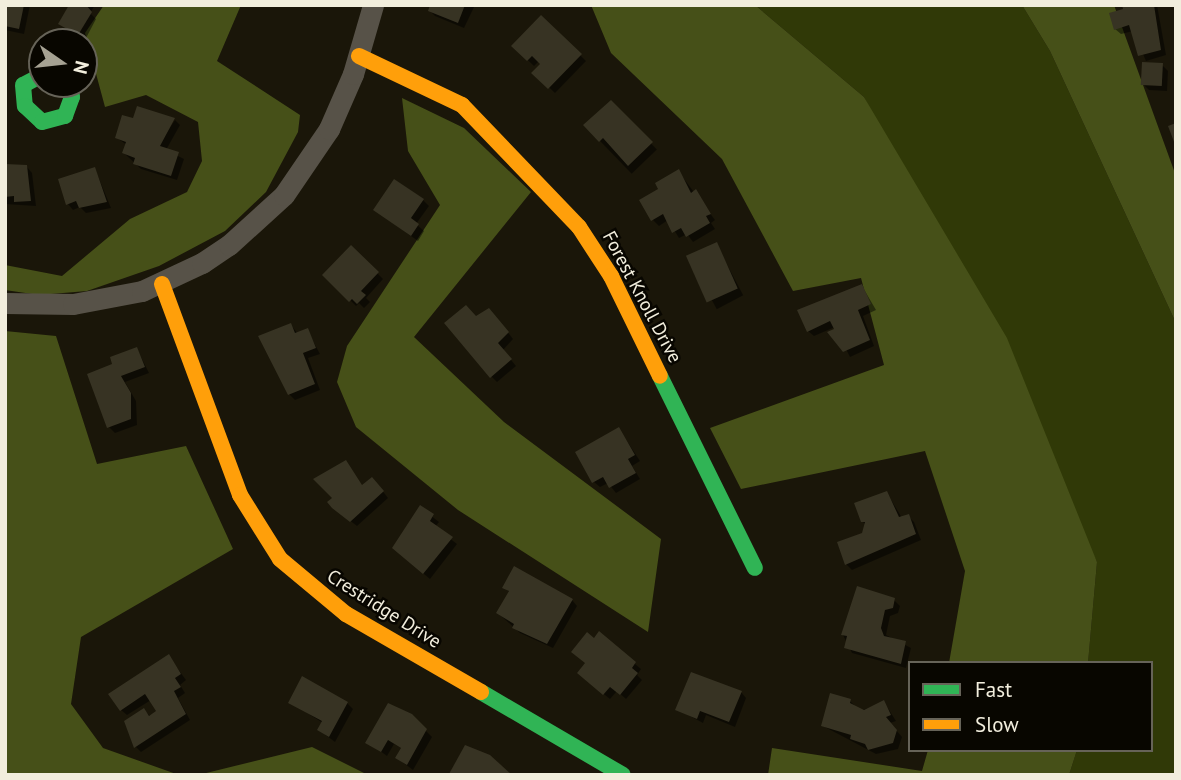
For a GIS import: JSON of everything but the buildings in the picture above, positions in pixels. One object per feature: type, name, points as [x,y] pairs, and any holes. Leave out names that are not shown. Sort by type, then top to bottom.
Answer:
[{"type":"street","points":[[5,303],[73,304],[162,284],[229,245],[284,195],[328,129],[359,56],[373,5]]},
{"type":"street","name":"Forest Knoll Drive","points":[[359,56],[462,105],[556,198],[579,227],[611,276],[755,568]]},
{"type":"street","points":[[23,80],[28,111],[41,122],[53,123],[69,110],[69,98]]},
{"type":"street","name":"Crestridge Drive","points":[[162,284],[240,495],[280,559],[346,614],[623,775]]},
{"type":"green space","points":[[104,5],[241,5],[217,61],[300,115],[298,132],[266,192],[225,231],[159,266],[87,291],[39,295],[5,290],[5,265],[62,276],[130,219],[187,192],[202,161],[198,122],[146,95],[105,107],[98,81],[98,28],[88,28]]},
{"type":"green space","points":[[591,5],[755,5],[864,97],[1007,338],[1097,562],[1088,661],[949,661],[965,571],[925,451],[741,489],[710,428],[884,365],[861,278],[793,291],[722,159],[611,53]]},
{"type":"green space","points":[[755,5],[1022,5],[1050,51],[1176,323],[1176,775],[1069,775],[1076,752],[1153,752],[1153,661],[1088,661],[1097,562],[864,97]]},
{"type":"green space","points":[[1022,5],[1114,5],[1176,176],[1176,323],[1050,51]]},
{"type":"green space","points":[[402,98],[464,128],[531,192],[414,337],[504,422],[661,539],[648,632],[458,510],[356,427],[337,382],[347,346],[440,205],[408,151]]},
{"type":"green space","points":[[5,331],[56,336],[97,464],[186,446],[233,549],[81,637],[71,704],[103,748],[179,775],[5,775]]},
{"type":"green space","points":[[312,747],[368,775],[198,775]]},
{"type":"green space","points":[[772,748],[922,771],[927,752],[1076,752],[1069,775],[768,775]]},
{"type":"traffic: fast","points":[[28,82],[23,85],[25,106],[42,122],[65,116],[72,98]]},
{"type":"traffic: fast","points":[[660,376],[755,568]]},
{"type":"traffic: fast","points":[[481,692],[623,775]]},
{"type":"traffic: slow","points":[[359,56],[462,105],[579,227],[611,276],[660,376]]},
{"type":"traffic: slow","points":[[162,284],[240,495],[280,559],[346,614],[481,692]]}]
